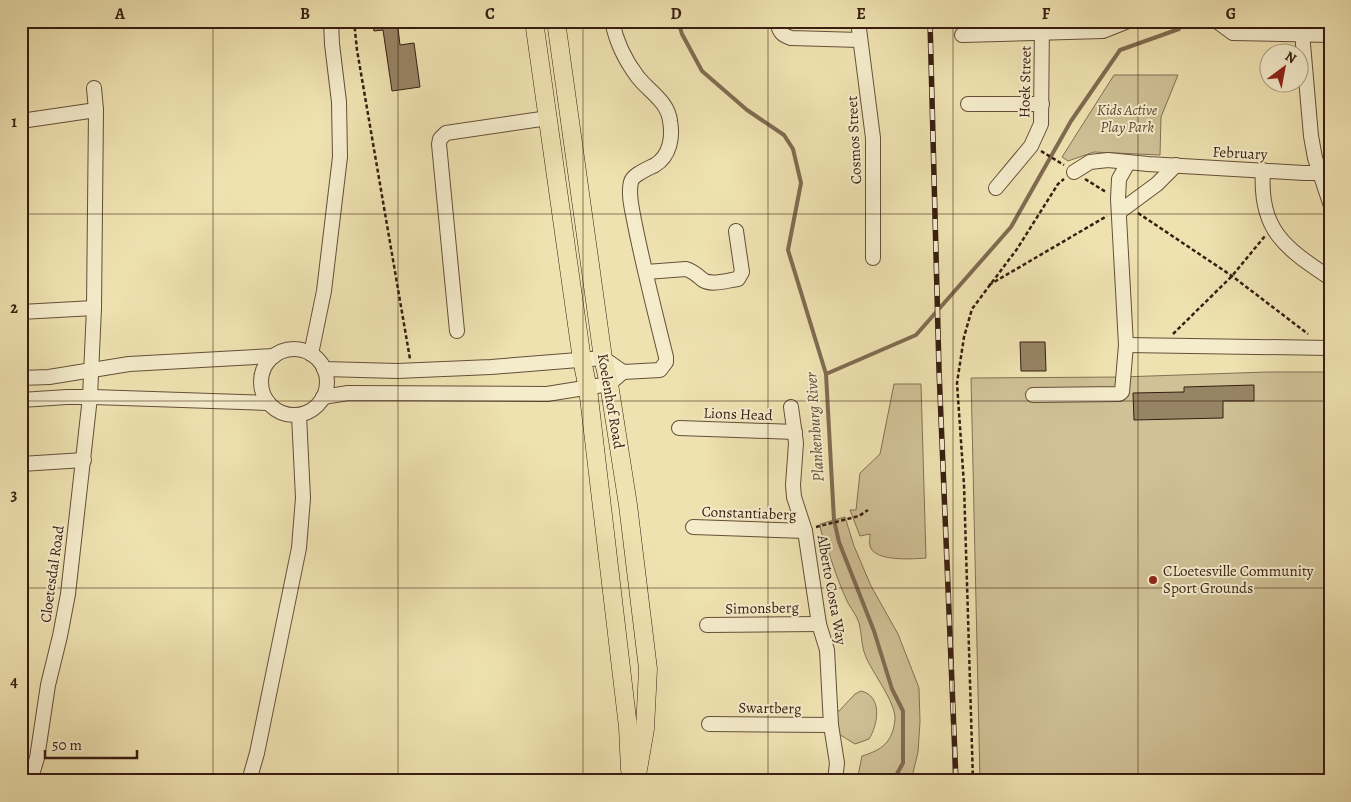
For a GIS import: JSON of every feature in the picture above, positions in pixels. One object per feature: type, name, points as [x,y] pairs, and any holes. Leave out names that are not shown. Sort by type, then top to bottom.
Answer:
[{"type":"main road","name":"Koelenhof Road","points":[[534,21],[582,360],[588,389],[628,727],[630,781]]},
{"type":"main road","name":"Koelenhof Road","points":[[556,21],[603,358],[609,384],[628,505],[648,668],[644,728],[636,781]]},
{"type":"street","points":[[310,354],[324,291],[340,157],[339,102],[331,21]]},
{"type":"street","points":[[323,397],[348,393],[547,394],[588,389],[609,384],[623,372],[660,370],[666,362],[631,201],[631,181],[636,176],[656,165],[667,152],[671,140],[670,120],[664,105],[638,78],[624,58],[612,21]]},
{"type":"street","points":[[777,21],[779,31],[791,38],[860,40]]},
{"type":"street","name":"Cosmos Street","points":[[858,21],[873,138],[873,258]]},
{"type":"street","points":[[962,35],[1042,27],[1103,31],[1128,21]]},
{"type":"street","points":[[1218,22],[1232,33],[1301,28],[1330,35]]},
{"type":"street","name":"Hoek Street","points":[[996,188],[1031,146],[1041,124],[1042,27]]},
{"type":"street","points":[[1301,28],[1315,158],[1325,173],[1330,203]]},
{"type":"street","name":"Cloetesdal Road","points":[[30,781],[37,758],[48,686],[68,594],[90,397],[94,308],[96,110],[94,88]]},
{"type":"street","points":[[968,104],[1042,104]]},
{"type":"street","points":[[21,121],[96,110]]},
{"type":"street","points":[[457,331],[438,144],[440,139],[446,133],[548,118]]},
{"type":"street","name":"February","points":[[1074,172],[1090,162],[1108,160],[1128,163],[1304,174],[1325,173]]},
{"type":"street","points":[[1032,395],[1121,393],[1123,390],[1126,345],[1119,179],[1128,163]]},
{"type":"street","points":[[1121,206],[1157,184],[1176,166]]},
{"type":"street","points":[[1263,170],[1262,195],[1265,212],[1273,227],[1280,238],[1294,252],[1330,278]]},
{"type":"street","points":[[646,272],[686,269],[691,270],[709,283],[738,279],[742,272],[736,231]]},
{"type":"street","points":[[21,312],[94,308]]},
{"type":"street","points":[[1126,345],[1327,348]]},
{"type":"street","points":[[302,350],[318,361],[324,369],[326,388],[323,397],[313,408],[299,414],[282,413],[268,402],[262,388],[262,373],[266,364],[274,356],[282,351],[302,350]]},
{"type":"street","points":[[21,378],[49,377],[129,364],[274,356]]},
{"type":"street","points":[[324,369],[412,370],[491,367],[603,358],[623,372]]},
{"type":"street","points":[[21,400],[90,397],[268,402]]},
{"type":"street","name":"Alberto Costa Way","points":[[791,407],[796,443],[792,485],[794,497],[809,530],[818,624],[827,650],[831,725],[837,763],[835,781]]},
{"type":"street","points":[[249,781],[257,753],[299,548],[303,498],[299,414]]},
{"type":"street","name":"Lions Head","points":[[679,428],[795,432]]},
{"type":"street","points":[[21,464],[84,460]]},
{"type":"street","name":"Constantiaberg","points":[[693,527],[809,530]]},
{"type":"street","name":"Simonsberg","points":[[707,625],[818,624]]},
{"type":"street","name":"Swartberg","points":[[709,724],[831,725]]},
{"type":"path","points":[[354,21],[357,50],[412,370]]},
{"type":"path","points":[[1039,150],[1061,163]]},
{"type":"path","points":[[1074,172],[1121,206],[1232,276],[1327,348]]},
{"type":"path","points":[[973,781],[964,485],[957,383],[964,337],[972,310],[1017,249],[1058,184]]},
{"type":"path","points":[[988,286],[1121,206]]},
{"type":"path","points":[[1160,346],[1232,276],[1273,227]]},
{"type":"path","points":[[809,530],[859,516],[868,510]]},
{"type":"green space","name":"Kids Active Play Park","points":[[1114,75],[1178,75],[1161,117],[1160,155],[1094,152],[1068,161],[1062,157]]},
{"type":"green space","name":"CLoetesville Community Sport Grounds","points":[[1267,372],[1330,372],[1330,781],[980,781],[971,378],[1121,377]]},
{"type":"green space","points":[[894,384],[921,384],[926,558],[895,558],[879,555],[870,546],[870,534],[860,536],[850,510],[856,510],[860,473],[880,454]]},
{"type":"green space","points":[[845,517],[854,546],[871,586],[898,634],[919,688],[920,722],[918,752],[911,781],[857,781],[862,756],[881,748],[885,744],[892,734],[895,719],[888,696],[866,657],[858,620],[844,594],[821,531],[820,524]]},
{"type":"green space","points":[[861,691],[873,699],[877,712],[875,726],[869,739],[855,744],[837,733],[836,712],[855,694]]},
{"type":"building","points":[[372,21],[401,21],[401,27],[398,28],[400,45],[414,43],[420,87],[392,91],[383,30],[374,31]]},
{"type":"building","points":[[1020,342],[1045,342],[1046,371],[1021,371]]},
{"type":"building","points":[[1254,385],[1254,401],[1223,401],[1223,418],[1134,420],[1133,393],[1184,392],[1184,387]]},
{"type":"waterway","name":"Plankenburg River","points":[[678,21],[682,34],[702,71],[747,110],[784,135],[793,149],[801,183],[788,250],[826,374],[834,520],[839,542],[874,631],[892,689],[903,711],[903,763],[893,781]]},
{"type":"waterway","points":[[826,374],[916,335],[1011,227],[1071,121],[1120,50],[1179,29],[1179,21]]},
{"type":"railway","points":[[930,21],[939,370],[956,781]]},
{"type":"place","name":"CLoetesville Community Sport Grounds","points":[[1153,580]]}]
